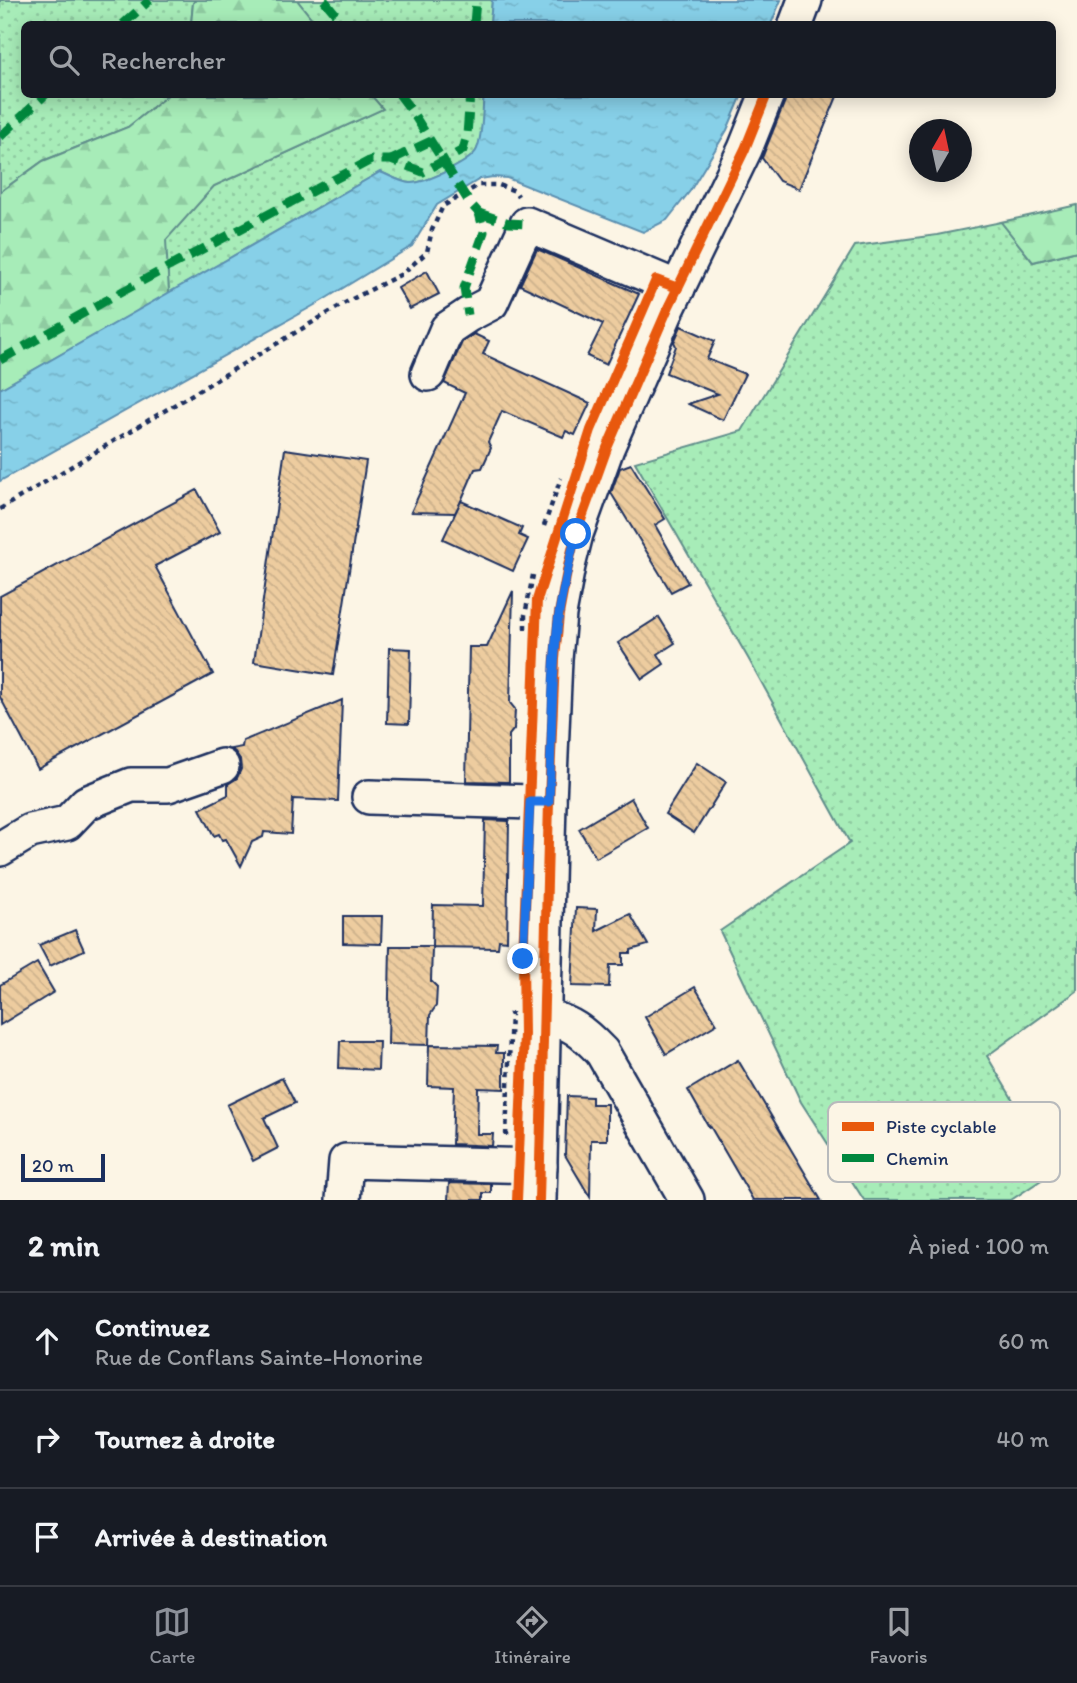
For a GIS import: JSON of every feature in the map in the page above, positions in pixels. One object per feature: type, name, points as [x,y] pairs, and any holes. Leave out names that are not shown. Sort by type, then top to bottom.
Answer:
[{"type":"street","points":[[797,21],[806,0]]},
{"type":"street","points":[[539,1200],[555,659],[559,614],[568,566],[576,534],[601,463],[678,288],[745,149],[765,98]]},
{"type":"street","points":[[428,374],[447,329],[491,303],[527,224],[678,288]]},
{"type":"street","points":[[0,849],[30,831],[66,823],[86,803],[131,785],[168,785],[222,766]]},
{"type":"street","points":[[369,797],[549,802]]},
{"type":"street","points":[[544,1015],[566,1022],[585,1034],[602,1052],[687,1200]]},
{"type":"street","points":[[343,1200],[346,1161],[540,1166]]},
{"type":"path","points":[[0,509],[350,300],[402,274],[426,252],[443,206],[479,185],[499,185],[515,191],[523,205],[527,224]]},
{"type":"path","points":[[535,638],[537,600],[543,580]]},
{"type":"green space","points":[[0,0],[196,0],[193,3],[191,21],[21,21],[21,98],[164,98],[128,127],[43,161],[0,192]]},
{"type":"green space","points":[[196,0],[297,0],[314,21],[191,21],[193,3]]},
{"type":"green space","points":[[297,0],[492,0],[490,21],[314,21]]},
{"type":"green space","points":[[164,98],[374,98],[383,109],[214,186],[166,240],[169,293],[0,389],[0,192],[43,161],[128,127]]},
{"type":"green space","points":[[373,98],[484,98],[482,129],[477,149],[467,160],[437,176],[418,182],[403,182],[380,172],[169,293],[165,240],[214,186],[382,109]]},
{"type":"green space","points":[[1077,205],[1077,251],[1033,262],[1001,222]]},
{"type":"green space","points":[[1001,222],[1033,262],[1077,251],[1077,991],[987,1056],[1014,1102],[828,1102],[828,1144],[801,1102],[720,931],[850,843],[635,462],[742,431],[855,246],[937,235]]},
{"type":"green space","points":[[852,1182],[1038,1182],[1011,1200],[864,1200]]},
{"type":"water","points":[[492,0],[781,0],[772,21],[490,21]]},
{"type":"water","points":[[484,98],[741,98],[727,130],[690,191],[667,220],[643,232],[507,178],[480,179],[437,205],[412,246],[320,302],[0,481],[0,389],[380,172],[411,183],[427,180],[447,171],[473,154],[479,143]]},
{"type":"building","points":[[785,98],[836,98],[799,189],[779,181],[762,158]]},
{"type":"building","points":[[537,249],[639,294],[606,365],[587,356],[603,324],[520,285]]},
{"type":"building","points":[[427,271],[439,294],[410,309],[398,288]]},
{"type":"building","points":[[681,326],[715,341],[707,359],[745,374],[723,420],[688,404],[718,394],[666,373]]},
{"type":"building","points":[[474,334],[489,341],[483,354],[590,403],[575,435],[566,431],[563,437],[502,411],[488,442],[491,448],[482,468],[475,469],[455,513],[411,512],[465,393],[444,383],[462,342]]},
{"type":"building","points":[[285,449],[366,461],[333,675],[254,662]]},
{"type":"building","points":[[631,464],[665,519],[655,525],[688,583],[671,592],[611,493],[620,468]]},
{"type":"building","points":[[197,490],[220,532],[155,566],[213,674],[38,769],[0,697],[0,596]]},
{"type":"building","points":[[461,501],[522,528],[519,535],[528,539],[513,571],[443,539]]},
{"type":"building","points":[[513,591],[510,703],[515,709],[514,729],[509,735],[509,782],[466,781],[469,647],[487,647]]},
{"type":"building","points":[[659,617],[675,643],[658,654],[664,664],[642,679],[618,643]]},
{"type":"building","points":[[389,648],[411,649],[409,724],[387,723]]},
{"type":"building","points":[[342,700],[338,801],[293,799],[291,834],[264,832],[263,837],[252,842],[241,866],[226,839],[222,840],[219,834],[214,836],[200,809],[228,795],[228,784],[237,778],[241,769],[240,759],[231,749],[242,747],[243,741]]},
{"type":"building","points":[[697,763],[726,782],[694,833],[665,814]]},
{"type":"building","points":[[631,798],[648,828],[596,858],[579,829]]},
{"type":"building","points":[[485,820],[509,821],[507,941],[499,940],[498,948],[432,947],[431,981],[437,987],[436,1006],[430,1015],[429,1045],[388,1044],[390,946],[432,946],[433,905],[483,906]]},
{"type":"building","points":[[576,908],[597,909],[596,931],[630,914],[648,945],[631,950],[631,953],[623,953],[623,965],[610,965],[609,987],[572,986]]},
{"type":"building","points":[[343,916],[382,916],[381,944],[343,943]]},
{"type":"building","points":[[75,930],[84,950],[50,966],[39,945]]},
{"type":"building","points":[[37,963],[54,992],[0,1025],[0,985]]},
{"type":"building","points":[[695,987],[717,1024],[666,1054],[645,1017]]},
{"type":"building","points":[[340,1041],[379,1041],[378,1070],[339,1068]]},
{"type":"building","points":[[429,1045],[497,1046],[496,1053],[504,1053],[504,1089],[478,1088],[477,1134],[493,1134],[492,1146],[452,1144],[454,1087],[428,1086]]},
{"type":"building","points":[[738,1060],[821,1200],[753,1200],[709,1127],[688,1090]]},
{"type":"building","points":[[282,1078],[295,1103],[264,1118],[278,1148],[253,1161],[227,1105]]},
{"type":"building","points":[[567,1096],[592,1097],[592,1104],[607,1104],[607,1140],[591,1140],[590,1197],[565,1155]]},
{"type":"building","points":[[449,1183],[491,1184],[491,1193],[483,1193],[483,1200],[448,1200]]},
{"type":"marked path","points":[[126,21],[150,0]]},
{"type":"marked path","points":[[324,0],[342,21]]},
{"type":"marked path","points":[[474,21],[476,0]]},
{"type":"marked path","points":[[0,137],[42,98]]},
{"type":"marked path","points":[[402,98],[469,202],[479,213],[484,232],[464,288],[468,315]]},
{"type":"marked path","points":[[0,360],[125,290],[371,160],[391,160],[423,172],[463,150],[470,98]]},
{"type":"marked path","points":[[391,160],[431,141]]},
{"type":"marked path","points":[[479,213],[509,223],[527,224]]},
{"type":"cycle path","points":[[539,1200],[555,659],[559,614],[568,566],[576,534],[607,448],[668,308],[745,149],[765,98]]},
{"type":"cycle path","points":[[517,1200],[537,600],[591,430],[656,280],[678,288]]},
{"type":"route","points":[[523,959],[530,802],[549,802],[559,614],[576,534]]}]
